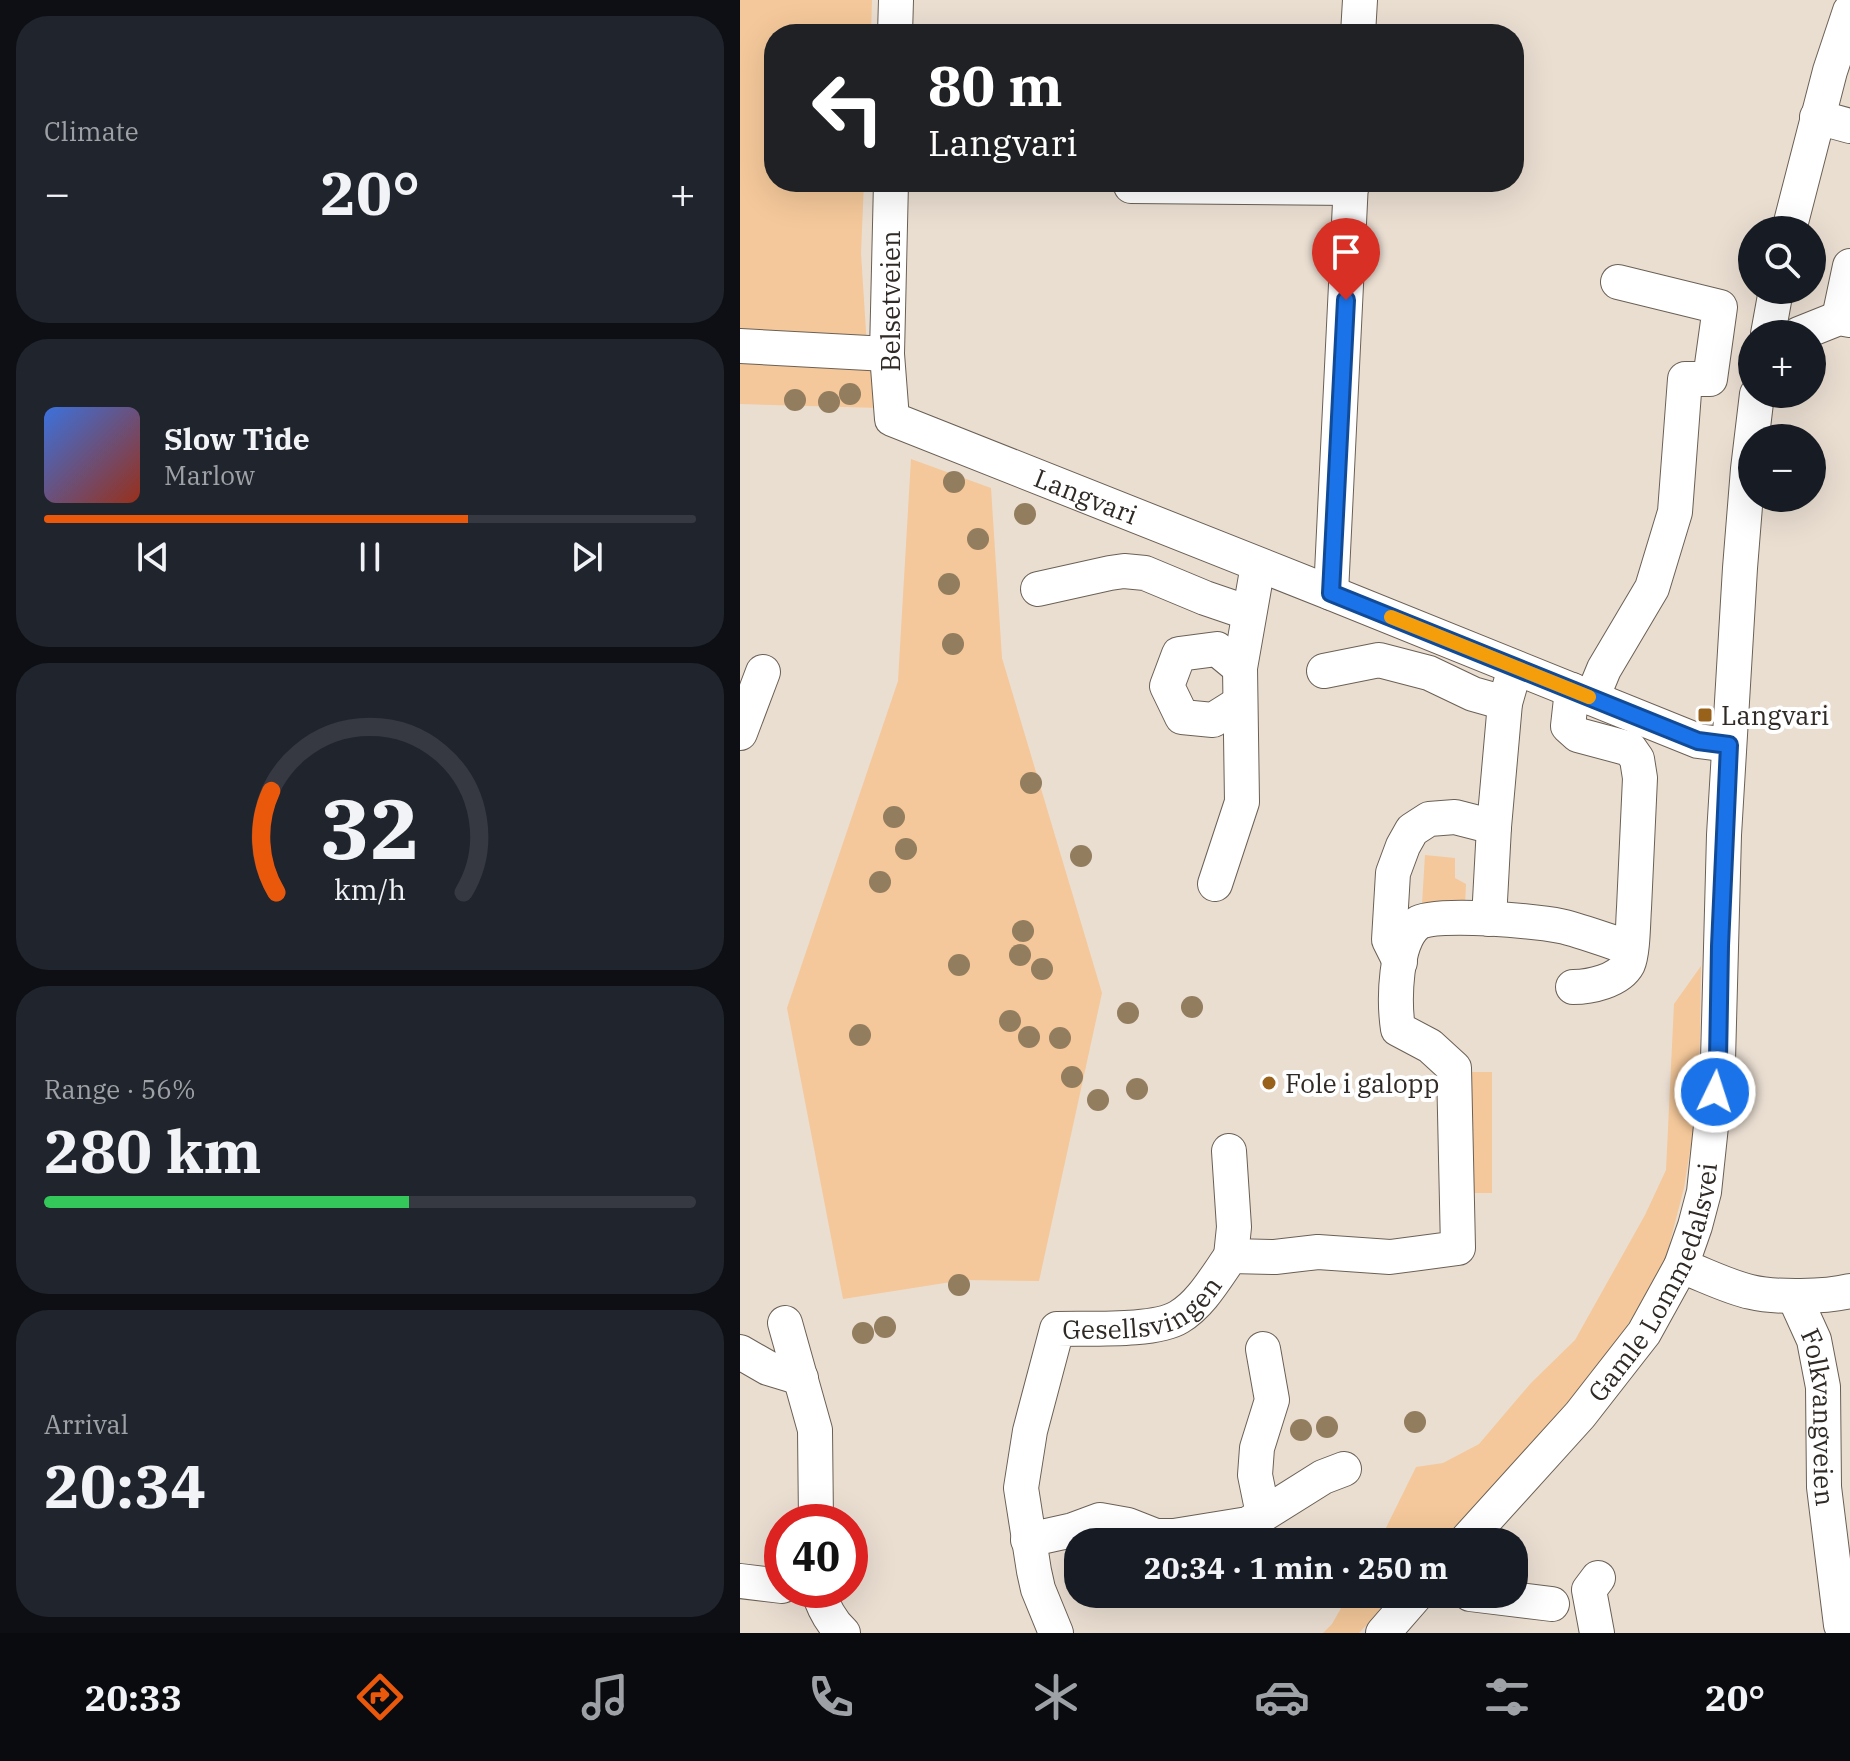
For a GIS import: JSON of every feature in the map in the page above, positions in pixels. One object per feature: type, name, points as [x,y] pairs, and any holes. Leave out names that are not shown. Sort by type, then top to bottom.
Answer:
[{"type":"street","points":[[895,24],[896,0]]},
{"type":"street","points":[[1359,24],[1360,0]]},
{"type":"street","points":[[1792,216],[1817,117],[1848,24]]},
{"type":"street","points":[[1817,117],[1850,126]]},
{"type":"street","name":"Belsetveien","points":[[891,192],[887,354],[892,419]]},
{"type":"street","points":[[1331,593],[1351,192]]},
{"type":"street","points":[[1844,319],[1850,266]]},
{"type":"street","points":[[1573,987],[1590,987],[1618,974],[1628,964],[1640,778],[1637,759],[1630,749],[1578,735],[1568,726],[1582,694],[1604,669],[1626,636],[1652,588],[1675,512],[1685,379],[1710,379],[1720,307],[1618,282]]},
{"type":"street","points":[[740,346],[887,354]]},
{"type":"street","name":"Gamle Lommedalsvei","points":[[1478,1528],[1571,1425],[1644,1333],[1681,1266],[1704,1192],[1718,1060],[1729,745],[1740,568],[1755,408]]},
{"type":"street","name":"Langvari","points":[[892,419],[1698,741],[1729,745]]},
{"type":"street","points":[[1215,884],[1242,802],[1240,668],[1258,565]]},
{"type":"street","points":[[1038,589],[1110,573],[1145,573],[1249,613]]},
{"type":"street","points":[[1240,668],[1217,649],[1179,654],[1167,686],[1182,717],[1213,720],[1240,703]]},
{"type":"street","points":[[1324,671],[1379,660],[1429,673],[1473,694],[1505,703]]},
{"type":"street","points":[[1489,919],[1505,703],[1515,668]]},
{"type":"street","points":[[740,733],[763,672]]},
{"type":"street","points":[[1400,962],[1389,940],[1393,873],[1412,830],[1429,819],[1455,817],[1494,827]]},
{"type":"street","points":[[1400,962],[1404,943],[1415,925],[1426,919],[1489,919],[1563,926],[1630,948]]},
{"type":"street","name":"Gesellsvingen","points":[[1231,1256],[1275,1257],[1318,1252],[1390,1257],[1458,1248],[1454,1068],[1430,1046],[1398,1029],[1395,1006],[1400,962]]},
{"type":"street","name":"Gesellsvingen","points":[[1056,1633],[1038,1589],[1021,1488],[1030,1431],[1057,1329],[1159,1326],[1180,1317],[1196,1304],[1231,1256],[1234,1227],[1229,1151]]},
{"type":"street","name":"Folkvangveien","points":[[1681,1266],[1752,1293],[1794,1296],[1834,1295],[1850,1291]]},
{"type":"street","name":"Folkvangveien","points":[[1794,1296],[1814,1340],[1823,1387],[1824,1487],[1840,1554],[1841,1625],[1850,1627]]},
{"type":"street","points":[[785,1323],[815,1430],[816,1504]]},
{"type":"street","points":[[1263,1349],[1272,1400],[1257,1448],[1255,1475],[1263,1514]]},
{"type":"street","points":[[740,1352],[768,1368],[801,1378]]},
{"type":"street","points":[[1028,1540],[1073,1530],[1100,1520],[1128,1525],[1156,1536],[1248,1524],[1323,1477],[1344,1469]]},
{"type":"street","points":[[1597,1633],[1589,1590],[1598,1578]]},
{"type":"street","points":[[740,1581],[764,1584]]},
{"type":"street","points":[[1528,1601],[1552,1604]]},
{"type":"street","points":[[824,1608],[843,1633]]},
{"type":"street","points":[[1383,1633],[1405,1608]]},
{"type":"shaded area","points":[[740,0],[872,0],[871,24],[764,24],[764,192],[864,192],[861,253],[868,363],[875,368],[880,408],[740,404]]},
{"type":"shaded area","points":[[911,459],[991,488],[1002,658],[1102,993],[1039,1281],[964,1280],[843,1299],[787,1008],[898,681]]},
{"type":"shaded area","points":[[1425,855],[1455,858],[1455,878],[1466,884],[1465,905],[1422,904]]},
{"type":"shaded area","points":[[1701,966],[1699,1095],[1684,1188],[1663,1269],[1618,1340],[1526,1453],[1457,1528],[1386,1528],[1416,1467],[1443,1463],[1479,1444],[1531,1383],[1575,1340],[1645,1215],[1666,1170],[1674,1004]]},
{"type":"shaded area","points":[[1465,1072],[1492,1072],[1492,1193],[1464,1193]]},
{"type":"shaded area","points":[[1341,1608],[1383,1608],[1359,1633],[1323,1633]]},
{"type":"slow traffic","points":[[1391,617],[1589,697]]},
{"type":"place","name":"Langvari","points":[[1705,715]]},
{"type":"place","name":"Fole i galopp","points":[[1269,1083]]},
{"type":"route","points":[[1346,300],[1331,593],[1698,741],[1729,745],[1715,1092]]}]
